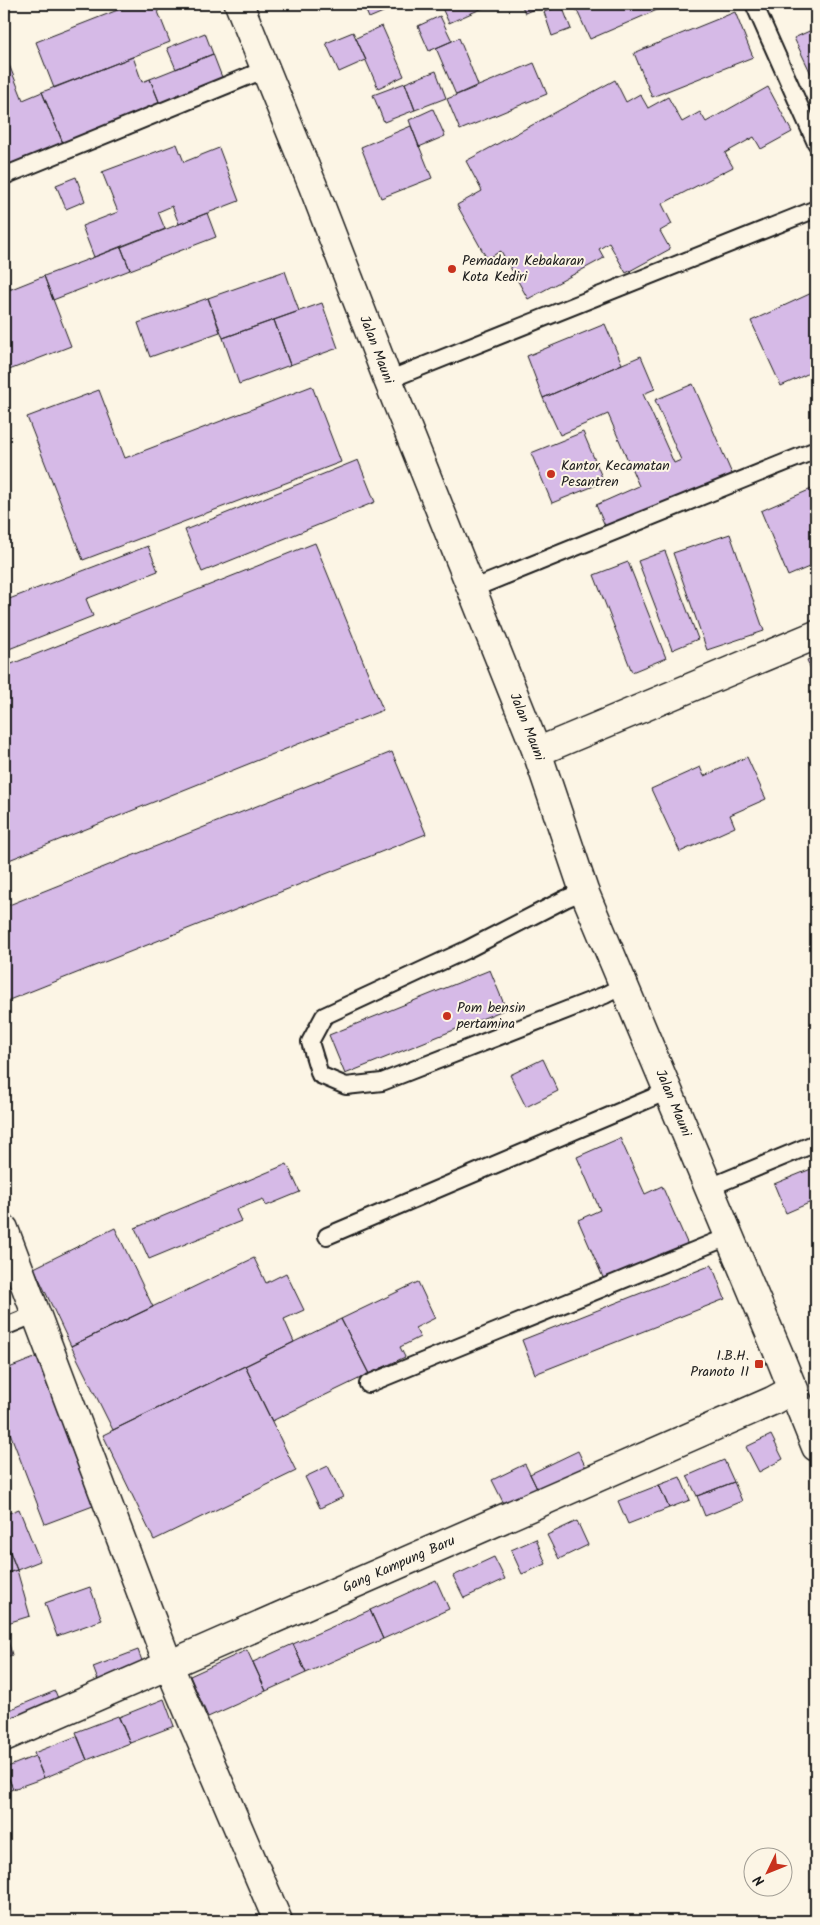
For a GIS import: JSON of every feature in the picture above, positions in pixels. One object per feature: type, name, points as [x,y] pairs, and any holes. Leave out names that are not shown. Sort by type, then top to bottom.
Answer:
[{"type":"street","name":"Jalan Mauni","points":[[239,4],[537,752],[584,891],[813,1430]]},
{"type":"street","points":[[537,752],[816,635]]},
{"type":"street","points":[[4,1229],[169,1666],[278,1921]]},
{"type":"street","name":"Gang Kampung Baru","points":[[4,1737],[772,1401],[794,1389]]},
{"type":"lane","points":[[754,4],[816,143]]},
{"type":"lane","points":[[4,176],[266,69]]},
{"type":"lane","points":[[388,380],[816,209]]},
{"type":"lane","points":[[472,588],[816,450]]},
{"type":"lane","points":[[584,891],[466,950],[324,1016],[310,1042],[320,1075],[346,1086],[382,1082],[605,995],[624,985]]},
{"type":"lane","points":[[327,1236],[668,1091]]},
{"type":"lane","points":[[710,1187],[816,1143]]},
{"type":"lane","points":[[368,1384],[730,1236]]},
{"type":"lane","points":[[4,1327],[36,1314]]},
{"type":"building","points":[[133,4],[155,4],[170,42],[54,88],[36,42]]},
{"type":"building","points":[[363,4],[402,4],[369,18]]},
{"type":"building","points":[[440,4],[492,4],[449,23]]},
{"type":"building","points":[[521,4],[546,4],[525,13]]},
{"type":"building","points":[[574,4],[671,4],[590,39]]},
{"type":"building","points":[[562,6],[571,29],[552,36],[544,12]]},
{"type":"building","points":[[735,12],[753,57],[652,97],[634,53]]},
{"type":"building","points":[[440,16],[452,41],[429,51],[418,26]]},
{"type":"building","points":[[382,26],[404,76],[378,88],[356,38]]},
{"type":"building","points":[[816,28],[816,81],[815,82],[794,38]]},
{"type":"building","points":[[353,32],[366,60],[339,72],[326,43]]},
{"type":"building","points":[[205,33],[213,54],[176,69],[167,48]]},
{"type":"building","points":[[459,38],[478,85],[456,95],[436,48]]},
{"type":"building","points":[[4,52],[23,100],[42,92],[65,148],[4,171]]},
{"type":"building","points":[[213,54],[225,85],[162,109],[150,79]]},
{"type":"building","points":[[133,57],[142,82],[150,79],[162,109],[65,148],[42,92]]},
{"type":"building","points":[[534,63],[547,94],[460,130],[447,99]]},
{"type":"building","points":[[436,71],[446,98],[415,110],[405,83]]},
{"type":"building","points":[[615,80],[626,102],[640,94],[648,108],[668,97],[682,122],[700,112],[706,122],[768,87],[792,132],[761,149],[754,137],[725,153],[733,167],[662,204],[672,224],[660,231],[670,249],[626,273],[609,243],[599,249],[604,258],[528,299],[501,251],[487,259],[457,205],[482,191],[466,161]]},
{"type":"building","points":[[405,83],[415,110],[384,122],[373,95]]},
{"type":"building","points":[[816,101],[816,120],[810,103]]},
{"type":"building","points":[[433,109],[445,136],[419,147],[409,120]]},
{"type":"building","points":[[411,126],[432,178],[381,198],[361,147]]},
{"type":"building","points":[[177,144],[184,162],[219,148],[239,201],[179,224],[172,206],[158,212],[165,229],[94,257],[82,226],[118,212],[102,172]]},
{"type":"building","points":[[76,177],[85,201],[66,209],[56,185]]},
{"type":"building","points":[[207,213],[216,237],[130,270],[121,247]]},
{"type":"building","points":[[121,247],[130,270],[53,300],[44,276]]},
{"type":"building","points":[[4,269],[11,289],[4,292]]},
{"type":"building","points":[[285,271],[299,311],[223,338],[208,298]]},
{"type":"building","points":[[44,276],[71,346],[4,372],[4,292]]},
{"type":"building","points":[[816,291],[816,370],[781,386],[751,321]]},
{"type":"building","points":[[208,298],[220,332],[150,357],[138,323]]},
{"type":"building","points":[[322,303],[338,348],[290,365],[274,320]]},
{"type":"building","points":[[274,320],[290,365],[239,384],[223,338]]},
{"type":"building","points":[[605,324],[622,364],[543,398],[527,356]]},
{"type":"building","points":[[641,356],[655,389],[643,394],[674,463],[681,460],[655,400],[693,384],[732,474],[606,528],[596,505],[639,486],[608,414],[560,435],[543,398]]},
{"type":"building","points":[[312,386],[341,462],[83,560],[27,417],[99,390],[125,458]]},
{"type":"building","points":[[583,432],[604,482],[552,503],[531,453]]},
{"type":"building","points":[[358,460],[375,502],[202,572],[185,530]]},
{"type":"building","points":[[816,487],[816,564],[788,576],[761,511]]},
{"type":"building","points":[[730,534],[764,631],[707,650],[673,553]]},
{"type":"building","points":[[315,543],[383,710],[4,862],[4,667]]},
{"type":"building","points":[[148,546],[158,571],[86,599],[93,616],[9,649],[4,635],[4,601]]},
{"type":"building","points":[[665,551],[698,639],[672,650],[638,561]]},
{"type":"building","points":[[628,562],[666,658],[632,672],[594,575]]},
{"type":"building","points":[[816,656],[816,681],[807,660]]},
{"type":"building","points":[[392,752],[426,834],[4,1002],[4,907]]},
{"type":"building","points":[[747,757],[766,799],[730,815],[735,827],[680,852],[651,789],[700,767],[704,776]]},
{"type":"building","points":[[490,970],[506,1009],[345,1074],[329,1035]]},
{"type":"building","points":[[543,1059],[558,1091],[526,1107],[510,1075]]},
{"type":"building","points":[[620,1138],[645,1194],[662,1186],[688,1245],[605,1282],[578,1220],[600,1210],[577,1157]]},
{"type":"building","points":[[287,1164],[300,1192],[266,1206],[263,1199],[236,1210],[241,1221],[149,1259],[135,1228]]},
{"type":"building","points":[[816,1167],[816,1200],[786,1213],[774,1184]]},
{"type":"building","points":[[115,1228],[153,1307],[71,1346],[34,1268]]},
{"type":"building","points":[[254,1258],[266,1283],[286,1273],[304,1310],[284,1319],[294,1342],[113,1430],[71,1346]]},
{"type":"building","points":[[712,1265],[725,1299],[535,1374],[522,1340]]},
{"type":"building","points":[[418,1282],[435,1318],[415,1328],[420,1337],[400,1347],[405,1357],[369,1374],[341,1319]]},
{"type":"building","points":[[341,1319],[369,1374],[272,1421],[245,1366]]},
{"type":"building","points":[[37,1357],[93,1506],[45,1524],[7,1425],[4,1426],[4,1370]]},
{"type":"building","points":[[245,1366],[296,1471],[154,1540],[103,1435]]},
{"type":"building","points":[[771,1435],[783,1459],[759,1472],[746,1447]]},
{"type":"building","points":[[578,1451],[590,1476],[542,1499],[530,1474]]},
{"type":"building","points":[[724,1460],[734,1482],[697,1496],[687,1476]]},
{"type":"building","points":[[525,1464],[542,1499],[509,1514],[492,1480]]},
{"type":"building","points":[[328,1466],[343,1497],[320,1508],[305,1477]]},
{"type":"building","points":[[680,1477],[690,1500],[669,1508],[659,1485]]},
{"type":"building","points":[[734,1482],[742,1501],[705,1516],[697,1496]]},
{"type":"building","points":[[659,1485],[669,1508],[628,1524],[618,1501]]},
{"type":"building","points":[[19,1509],[40,1561],[17,1570],[4,1536],[4,1515]]},
{"type":"building","points":[[577,1521],[588,1545],[559,1559],[547,1535]]},
{"type":"building","points":[[4,1538],[17,1570],[4,1574]]},
{"type":"building","points":[[536,1539],[546,1564],[522,1574],[511,1550]]},
{"type":"building","points":[[494,1557],[505,1579],[464,1598],[453,1576]]},
{"type":"building","points":[[17,1570],[30,1616],[4,1624],[4,1574]]},
{"type":"building","points":[[436,1580],[449,1609],[383,1639],[370,1610]]},
{"type":"building","points":[[90,1587],[102,1620],[57,1636],[45,1603]]},
{"type":"building","points":[[370,1610],[383,1639],[306,1673],[293,1644]]},
{"type":"building","points":[[6,1633],[12,1655],[4,1658],[4,1634]]},
{"type":"building","points":[[293,1644],[306,1673],[266,1691],[253,1662]]},
{"type":"building","points":[[138,1650],[147,1674],[102,1691],[93,1667]]},
{"type":"building","points":[[247,1650],[266,1691],[208,1717],[190,1676]]},
{"type":"building","points":[[55,1691],[62,1708],[4,1733],[4,1712]]},
{"type":"building","points":[[164,1699],[174,1726],[130,1743],[119,1717]]},
{"type":"building","points":[[118,1716],[130,1743],[87,1760],[76,1732]]},
{"type":"building","points":[[77,1736],[87,1760],[44,1778],[34,1753]]},
{"type":"building","points":[[35,1756],[44,1778],[13,1789],[5,1768]]},
{"type":"building","points":[[4,1768],[13,1789],[4,1793]]},
{"type":"place","name":"Pemadam Kebakaran Kota Kediri","points":[[452,269]]},
{"type":"place","name":"Kantor Kecamatan Pesantren","points":[[551,474]]},
{"type":"place","name":"Pom bensin pertamina","points":[[447,1016]]},
{"type":"place","name":"I.B.H. Pranoto II","points":[[759,1364]]}]
